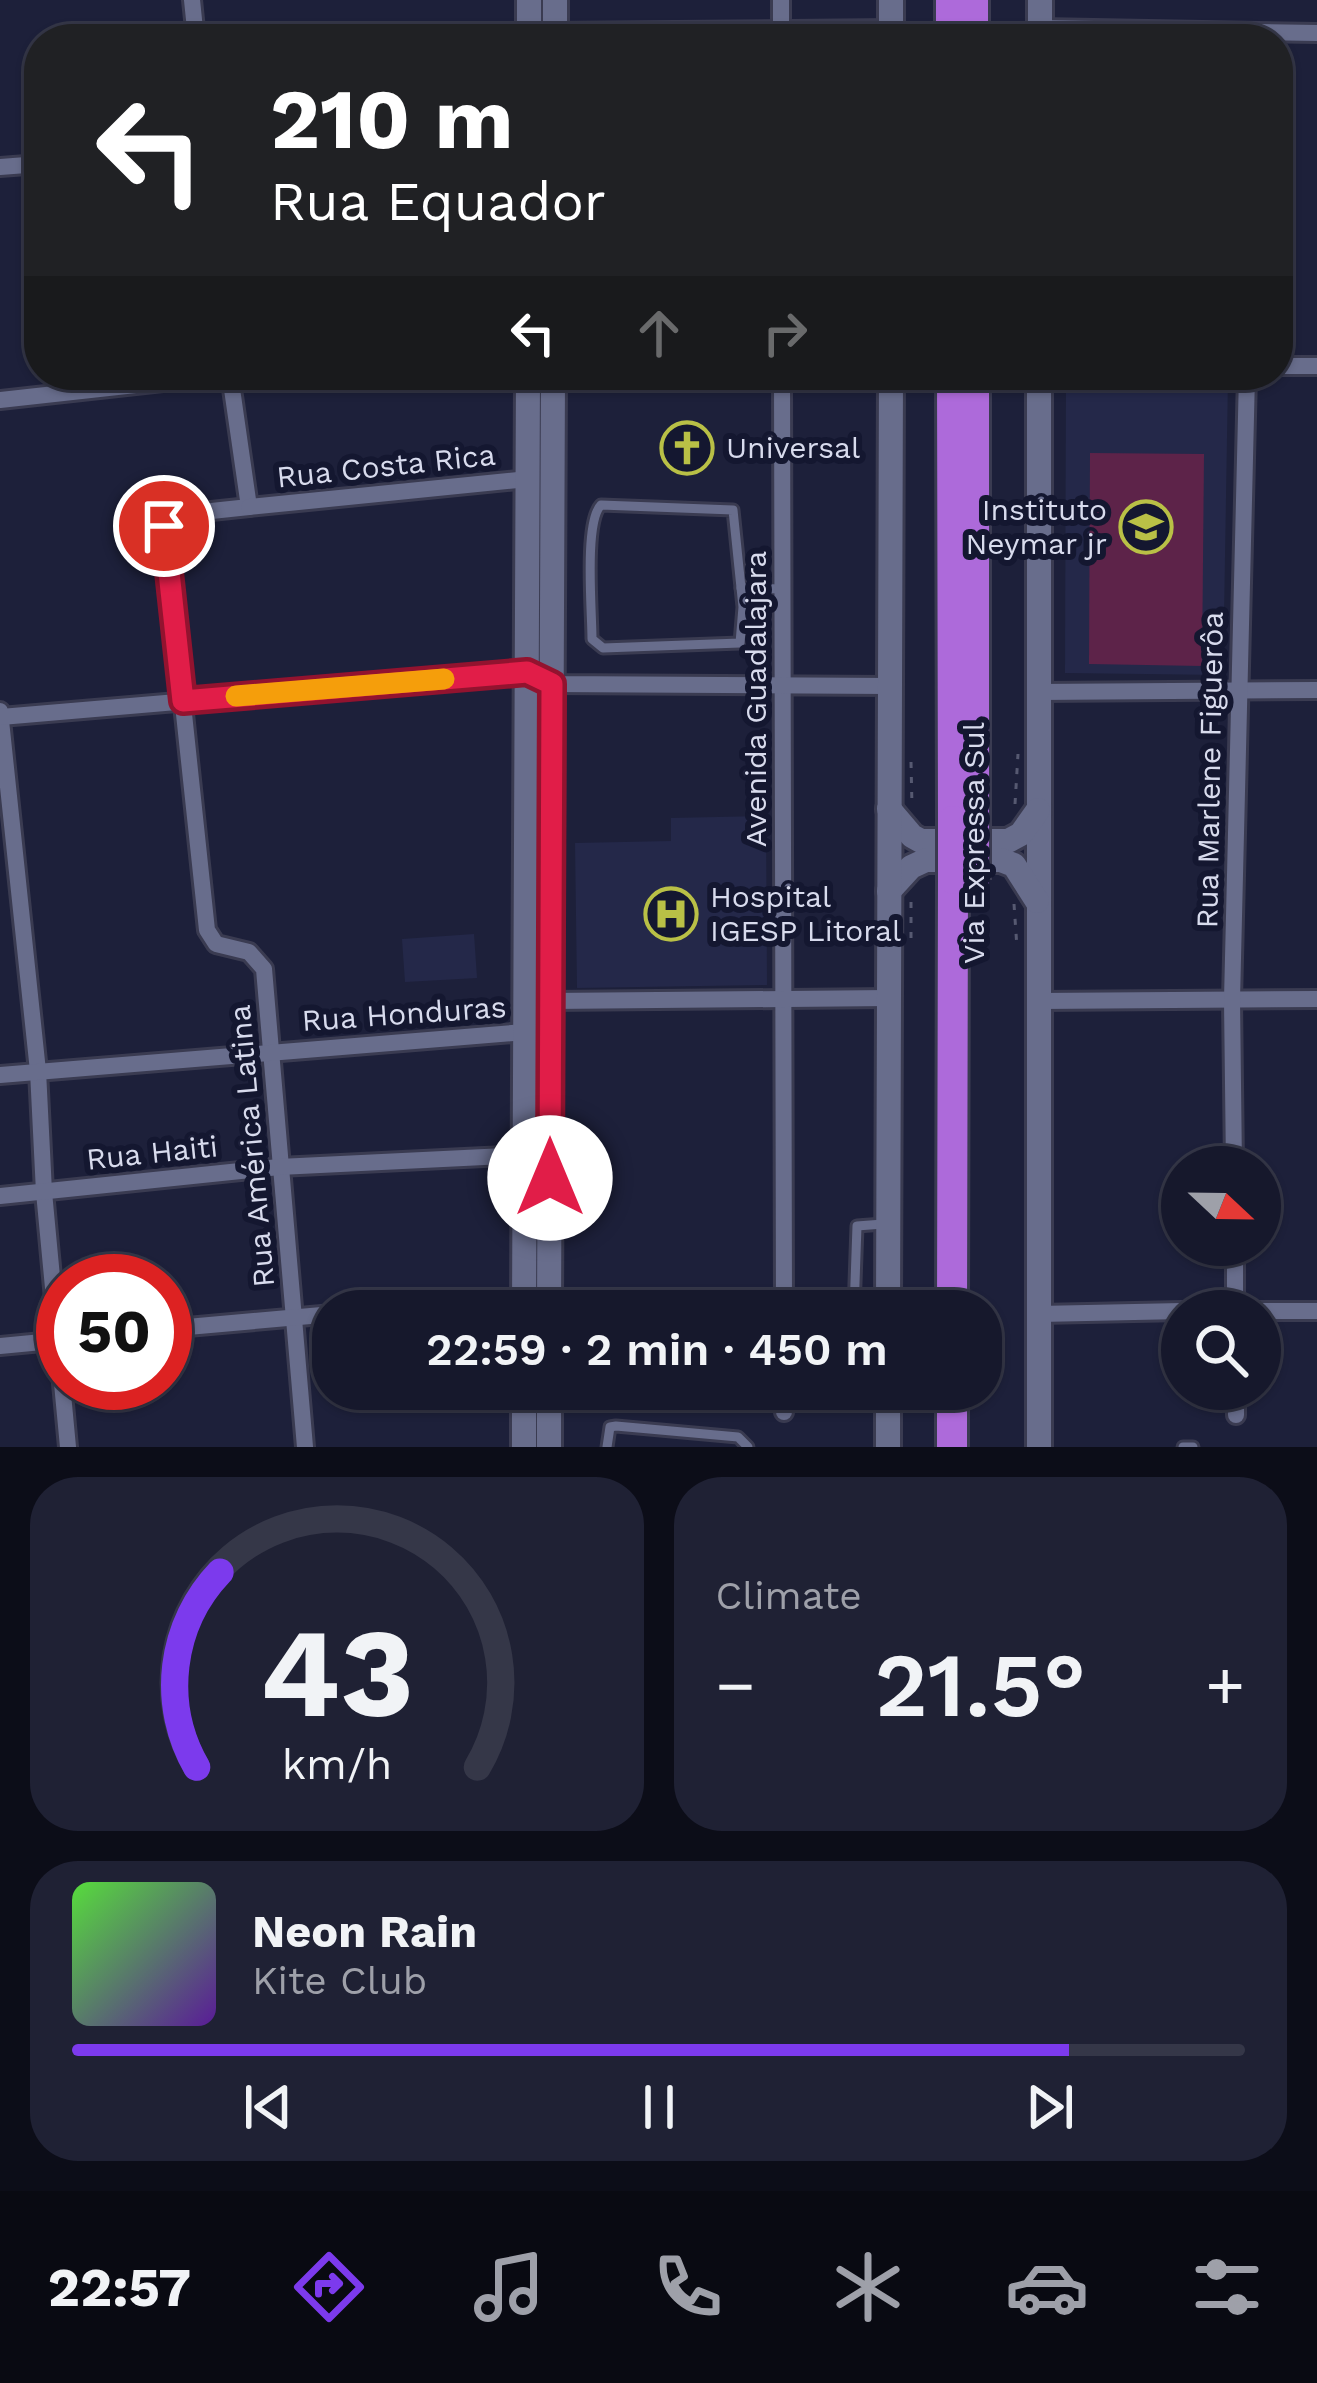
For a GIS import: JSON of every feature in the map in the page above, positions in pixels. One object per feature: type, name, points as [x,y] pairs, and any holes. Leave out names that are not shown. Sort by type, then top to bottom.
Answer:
[{"type":"highway","name":"Via Expressa Sul","points":[[952,390],[964,821]]},
{"type":"highway","name":"Via Expressa Sul","points":[[953,1290],[974,390]]},
{"type":"highway","name":"Via Expressa Sul","points":[[963,880],[973,1290]]},
{"type":"highway","points":[[952,1410],[952,1447]]},
{"type":"highway","points":[[973,1410],[973,1447]]},
{"type":"main road","points":[[524,1290],[528,390]]},
{"type":"main road","points":[[549,1290],[553,390]]},
{"type":"main road","points":[[888,1290],[891,390]]},
{"type":"main road","points":[[1039,390],[1039,1447]]},
{"type":"main road","points":[[889,809],[921,841],[974,842],[1015,839],[1038,810]]},
{"type":"main road","points":[[889,891],[911,867],[926,860],[1001,860],[1014,865],[1038,903]]},
{"type":"main road","points":[[524,1410],[524,1447]]},
{"type":"main road","points":[[549,1410],[549,1447]]},
{"type":"main road","points":[[888,1410],[888,1447]]},
{"type":"street","points":[[0,400],[91,390]]},
{"type":"street","points":[[230,390],[249,507]]},
{"type":"street","name":"Avenida Guadalajara","points":[[782,390],[784,1290]]},
{"type":"street","name":"Rua Marlene Figuerôa","points":[[1234,1146],[1232,1000],[1247,390]]},
{"type":"street","name":"Rua Costa Rica","points":[[249,507],[528,479]]},
{"type":"street","name":"Rua América Latina","points":[[249,507],[174,514],[164,526],[207,930],[216,944],[249,952],[264,969],[305,1447]]},
{"type":"street","points":[[51,1254],[38,1071],[2,768],[0,714],[527,672],[552,684],[889,686]]},
{"type":"street","points":[[1038,692],[1317,690]]},
{"type":"street","name":"Rua Honduras","points":[[550,1000],[889,998]]},
{"type":"street","points":[[1039,1001],[1317,999]]},
{"type":"street","name":"Rua Honduras","points":[[0,1075],[525,1032]]},
{"type":"street","name":"Rua Haiti","points":[[0,1196],[279,1167],[525,1155]]},
{"type":"street","points":[[1281,1310],[1317,1310]]},
{"type":"street","points":[[1039,1314],[1161,1311]]},
{"type":"street","points":[[192,1326],[312,1315]]},
{"type":"street","points":[[0,1346],[36,1342]]},
{"type":"street","points":[[66,1410],[68,1447]]},
{"type":"street","points":[[1236,1410],[1236,1415]]},
{"type":"lane","points":[[596,508],[733,510],[741,588],[743,637],[736,646],[603,648],[592,639],[596,508]]},
{"type":"lane","points":[[741,588],[782,589]]},
{"type":"lane","points":[[855,1290],[857,1226],[889,1224]]},
{"type":"lane","points":[[607,1447],[608,1432],[616,1426],[738,1438],[748,1447]]},
{"type":"lane","points":[[1183,1447],[1193,1447]]},
{"type":"shaded area","name":"Instituto Neymar jr","points":[[1066,390],[1228,390],[1223,675],[1065,673]]},
{"type":"shaded area","points":[[1090,453],[1204,454],[1202,666],[1089,664]]},
{"type":"shaded area","name":"Hospital IGESP Litoral","points":[[766,816],[767,985],[577,988],[575,843],[671,841],[671,818]]},
{"type":"shaded area","points":[[474,934],[477,978],[405,982],[402,939]]},
{"type":"slow traffic","points":[[236,696],[444,679]]},
{"type":"place","name":"Universal","points":[[687,448]]},
{"type":"place","name":"Instituto Neymar jr","points":[[1146,527]]},
{"type":"place","name":"Hospital IGESP Litoral","points":[[671,914]]},
{"type":"route","points":[[164,526],[183,701],[527,672],[552,684],[550,1178]]}]
